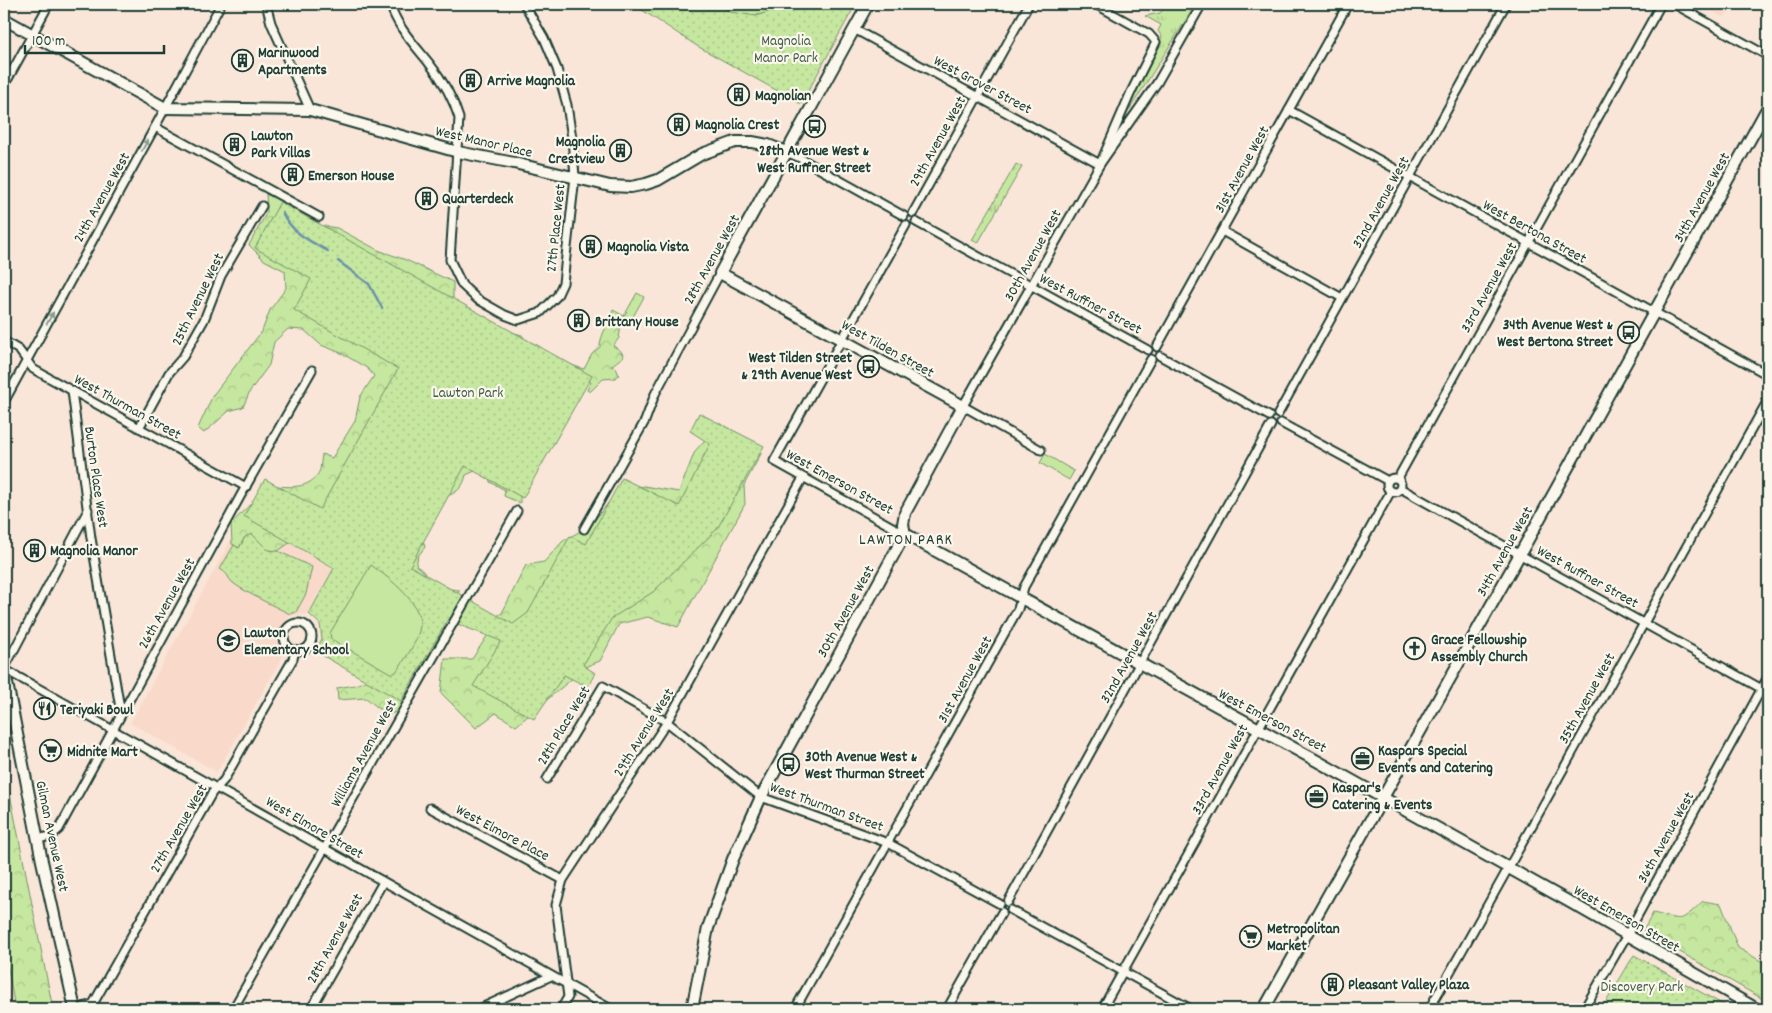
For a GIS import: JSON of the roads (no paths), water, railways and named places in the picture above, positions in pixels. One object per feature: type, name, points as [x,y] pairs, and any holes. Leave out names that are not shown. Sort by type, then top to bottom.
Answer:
[{"type":"street","points":[[4,86],[49,4]]},
{"type":"street","name":"24th Avenue West","points":[[4,402],[221,4]]},
{"type":"street","points":[[266,4],[271,23],[310,110]]},
{"type":"street","points":[[390,4],[408,38],[430,64],[454,103],[459,118],[458,152]]},
{"type":"street","name":"27th Place West","points":[[458,152],[450,260],[456,274],[462,285],[478,299],[506,315],[518,320],[540,313],[557,296],[563,283],[575,177],[567,105],[557,69],[544,38],[524,4]]},
{"type":"street","name":"28th Avenue West","points":[[584,529],[645,422],[655,394],[720,272],[868,4]]},
{"type":"street","name":"29th Avenue West","points":[[913,213],[1029,4]]},
{"type":"street","name":"30th Avenue West","points":[[1095,4],[1149,34],[1156,42],[1131,92],[1100,164]]},
{"type":"street","name":"30th Avenue West","points":[[692,1009],[708,928],[733,859],[761,797],[905,534],[903,524],[905,512],[1100,164],[1157,83],[1202,4]]},
{"type":"street","name":"31st Avenue West","points":[[1157,348],[1348,4]]},
{"type":"street","name":"32nd Avenue West","points":[[1278,414],[1506,4]]},
{"type":"street","name":"33rd Avenue West","points":[[1398,478],[1661,4]]},
{"type":"street","points":[[1674,4],[1768,56]]},
{"type":"street","points":[[4,19],[166,108]]},
{"type":"street","name":"West Grover Street","points":[[854,29],[1100,164]]},
{"type":"street","name":"34th Avenue West","points":[[1264,1009],[1520,554],[1768,107]]},
{"type":"street","name":"West Manor Place","points":[[166,108],[310,110],[458,152],[610,186],[632,187],[658,180],[702,154],[735,142],[752,142],[768,145],[786,152]]},
{"type":"street","name":"West Bertona Street","points":[[1289,110],[1768,376]]},
{"type":"street","points":[[155,127],[319,217]]},
{"type":"street","points":[[786,152],[904,216]]},
{"type":"street","name":"25th Avenue West","points":[[138,428],[169,373],[183,357],[204,320],[221,276],[262,206]]},
{"type":"street","points":[[904,216],[907,213],[913,213],[916,217],[916,222],[912,226],[906,225]]},
{"type":"street","points":[[904,216],[903,220],[906,225]]},
{"type":"street","name":"West Ruffner Street","points":[[916,222],[1148,350]]},
{"type":"street","points":[[842,340],[906,225]]},
{"type":"street","points":[[1222,232],[1342,298]]},
{"type":"street","name":"West Tilden Street","points":[[720,272],[1041,450]]},
{"type":"street","name":"West Emerson Street","points":[[842,340],[774,461],[1509,868],[1757,1009]]},
{"type":"street","name":"West Thurman Street","points":[[4,341],[19,350],[33,369],[246,487]]},
{"type":"street","points":[[1152,347],[1157,348],[1161,352],[1160,356],[1156,360],[1151,359],[1148,356],[1148,350],[1152,347]]},
{"type":"street","points":[[1160,356],[1269,416]]},
{"type":"street","name":"31st Avenue West","points":[[795,1009],[1018,609],[1024,587],[1151,359]]},
{"type":"street","name":"26th Avenue West","points":[[37,839],[50,836],[59,830],[121,714],[312,370]]},
{"type":"street","name":"Burton Place West","points":[[72,391],[88,510],[121,714]]},
{"type":"street","name":"35th Avenue West","points":[[1428,1009],[1509,868],[1768,400]]},
{"type":"street","points":[[1269,416],[1273,413],[1278,414],[1282,418],[1281,423]]},
{"type":"street","points":[[1269,416],[1268,420],[1272,426],[1277,426],[1281,423]]},
{"type":"street","points":[[1281,423],[1388,481]]},
{"type":"street","name":"32nd Avenue West","points":[[1008,902],[1272,426]]},
{"type":"street","name":"29th Avenue West","points":[[561,1009],[568,997],[556,905],[563,880],[667,722],[803,478]]},
{"type":"street","points":[[1392,478],[1398,478],[1401,482],[1400,488],[1396,492],[1390,491],[1388,481],[1392,478]]},
{"type":"street","name":"West Ruffner Street","points":[[1400,488],[1762,689]]},
{"type":"street","name":"33rd Avenue West","points":[[1102,1009],[1390,491]]},
{"type":"street","points":[[4,669],[88,510]]},
{"type":"street","name":"Williams Avenue West","points":[[233,1009],[517,511]]},
{"type":"street","name":"27th Avenue West","points":[[75,1009],[93,1004],[212,793],[228,772],[273,694],[295,650]]},
{"type":"street","name":"West Elmore Street","points":[[4,669],[611,1009]]},
{"type":"street","name":"Gilman Avenue West","points":[[4,669],[37,839],[75,1009]]},
{"type":"street","name":"36th Avenue West","points":[[1584,1009],[1627,935],[1768,677]]},
{"type":"street","name":"West Thurman Street","points":[[603,686],[667,722],[761,797],[888,843],[1000,904]]},
{"type":"street","name":"28th Place West","points":[[547,779],[603,686]]},
{"type":"street","name":"West Elmore Place","points":[[430,808],[563,880]]},
{"type":"street","name":"28th Avenue West","points":[[311,1009],[383,882]]},
{"type":"street","points":[[1002,912],[999,908],[1003,901],[1011,905],[1010,910]]},
{"type":"street","points":[[1010,910],[1191,1009]]},
{"type":"street","points":[[1002,912],[1007,913],[1010,910]]},
{"type":"street","points":[[947,1009],[1002,912]]},
{"type":"street","points":[[479,1009],[551,976]]},
{"type":"waterway","points":[[282,212],[290,225],[307,240],[328,251]]},
{"type":"waterway","points":[[338,261],[369,284],[382,308]]},
{"type":"place","name":"Marinwood Apartments","points":[[242,61]]},
{"type":"place","name":"Arrive Magnolia","points":[[471,80]]},
{"type":"place","name":"Magnolian","points":[[739,95]]},
{"type":"place","name":"Magnolia Crest","points":[[679,124]]},
{"type":"place","name":"28th Avenue West & West Ruffner Street","points":[[814,127]]},
{"type":"place","name":"Lawton Park Villas","points":[[235,144]]},
{"type":"place","name":"Magnolia Crestview","points":[[621,150]]},
{"type":"place","name":"Emerson House","points":[[292,175]]},
{"type":"place","name":"Quarterdeck","points":[[426,198]]},
{"type":"place","name":"Magnolia Vista","points":[[591,246]]},
{"type":"place","name":"Brittany House","points":[[579,321]]},
{"type":"place","name":"34th Avenue West & West Bertona Street","points":[[1629,333]]},
{"type":"place","name":"West Tilden Street & 29th Avenue West","points":[[868,366]]},
{"type":"place","name":"Magnolia Manor","points":[[34,550]]},
{"type":"place","name":"Lawton Elementary School","points":[[228,641]]},
{"type":"place","name":"Grace Fellowship Assembly Church","points":[[1415,648]]},
{"type":"place","name":"Teriyaki Bowl","points":[[44,709]]},
{"type":"place","name":"Midnite Mart","points":[[51,751]]},
{"type":"place","name":"Kaspars Special Events and Catering","points":[[1362,759]]},
{"type":"place","name":"30th Avenue West & West Thurman Street","points":[[789,765]]},
{"type":"place","name":"Kaspar's Catering & Events","points":[[1316,796]]},
{"type":"place","name":"Metropolitan Market","points":[[1251,937]]},
{"type":"place","name":"Pleasant Valley Plaza","points":[[1332,984]]},
{"type":"district","name":"LAWTON PARK","points":[[906,538]]},
{"type":"park label","name":"Magnolia Manor Park","points":[[786,48]]},
{"type":"park label","name":"Lawton Park","points":[[468,392]]},
{"type":"park label","name":"Discovery Park","points":[[1642,986]]}]
